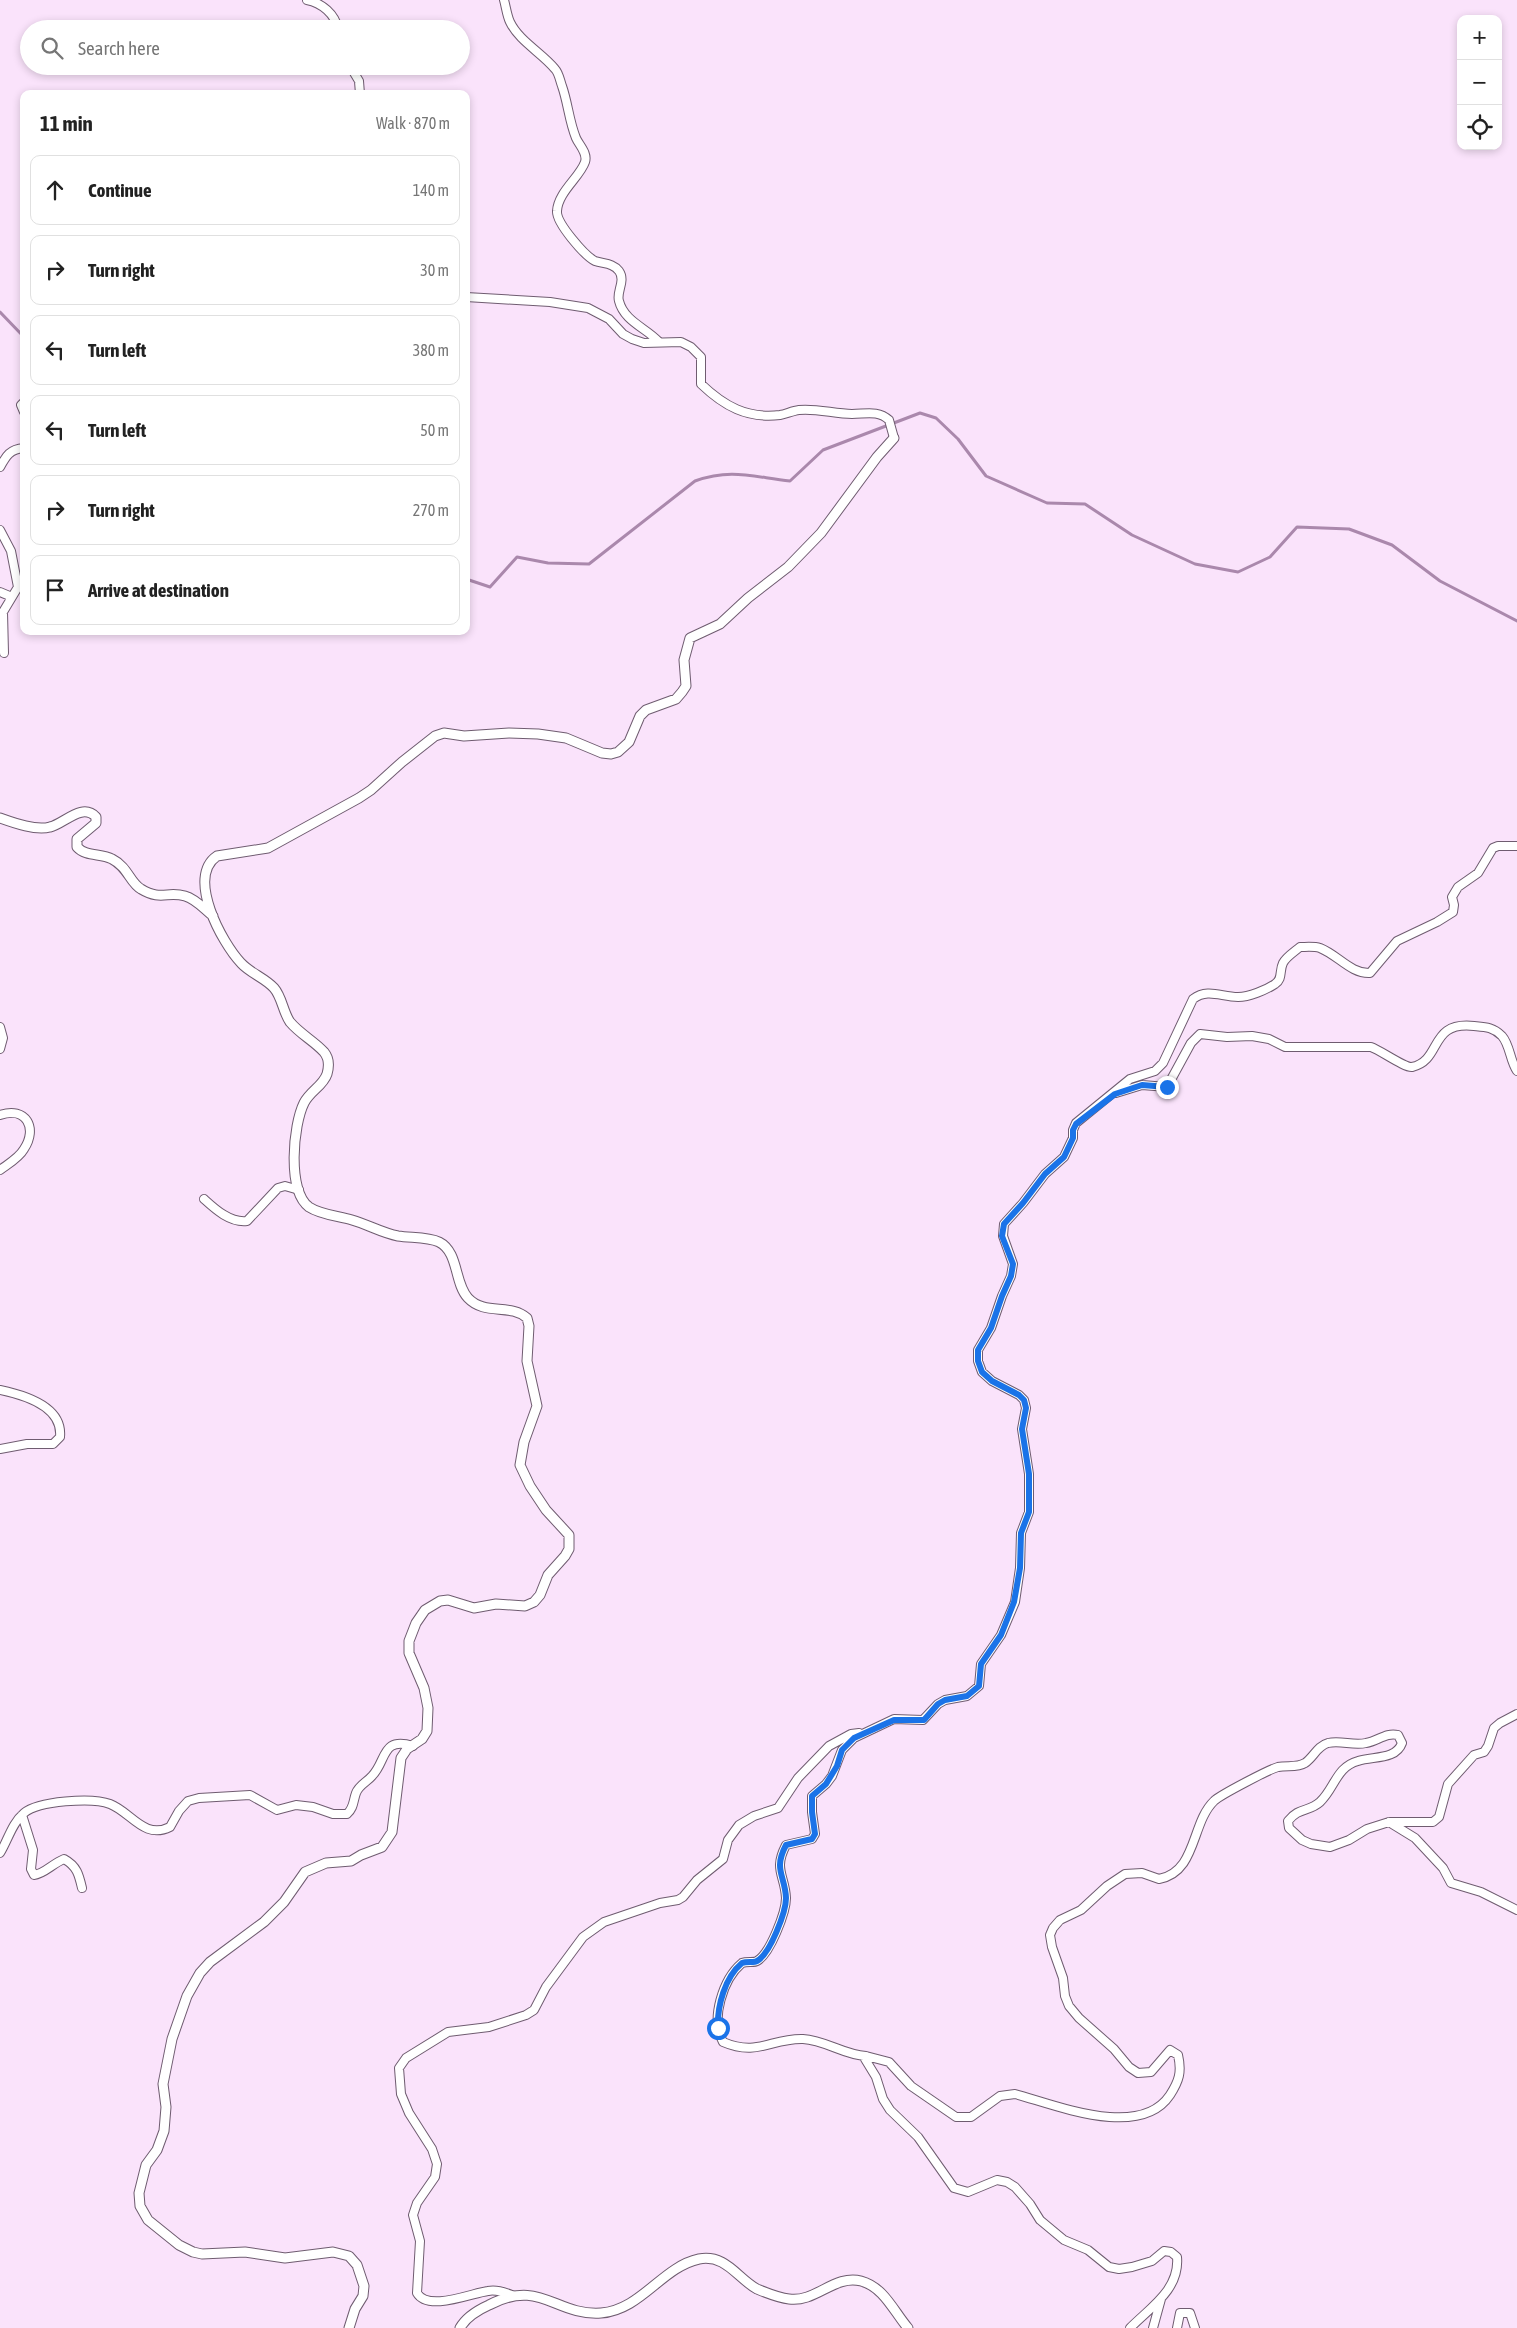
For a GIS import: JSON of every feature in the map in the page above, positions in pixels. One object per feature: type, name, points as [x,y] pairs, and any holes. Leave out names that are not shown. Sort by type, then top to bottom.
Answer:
[{"type":"street","points":[[307,0],[316,2],[336,20]]},
{"type":"street","points":[[504,0],[510,22],[517,32],[556,70],[563,89],[570,122],[585,153],[586,159],[583,166],[571,181],[560,202],[557,211],[559,221],[584,254],[596,261],[608,263],[619,271],[622,279],[618,301],[637,326],[658,341]]},
{"type":"street","points":[[355,75],[359,81],[360,90]]},
{"type":"street","points":[[349,2328],[355,2309],[363,2296],[364,2286],[357,2265],[349,2256],[333,2252],[285,2258],[245,2252],[202,2254],[179,2245],[148,2220],[140,2206],[139,2193],[146,2165],[157,2150],[164,2131],[166,2112],[163,2084],[174,2032],[191,1986],[210,1962],[264,1922],[284,1902],[305,1872],[326,1863],[351,1862],[361,1855],[382,1846],[392,1832],[401,1758],[407,1749],[413,1746],[427,1731],[428,1723],[424,1688],[409,1653],[409,1641],[416,1623],[425,1610],[440,1601],[448,1600],[474,1608],[496,1604],[525,1606],[530,1604],[540,1595],[548,1574],[560,1564],[568,1549],[569,1535],[546,1510],[530,1486],[520,1465],[524,1442],[537,1406],[528,1361],[529,1326],[527,1318],[520,1313],[494,1310],[473,1303],[459,1284],[449,1252],[440,1243],[382,1233],[356,1221],[309,1207],[301,1196],[294,1165],[293,1144],[304,1102],[322,1084],[327,1075],[329,1065],[325,1054],[289,1020],[274,988],[242,964],[221,938],[213,916],[204,878],[211,860],[227,854],[268,848],[282,842],[371,790],[435,736],[444,733],[464,736],[509,733],[538,734],[566,738],[602,753],[611,754],[618,752],[628,742],[640,716],[646,710],[676,699],[686,686],[684,660],[690,638],[720,624],[748,598],[788,567],[821,534],[877,457],[894,438],[888,420],[877,413],[853,414],[799,410],[770,416],[736,410],[720,402],[701,384],[701,358],[691,347],[681,342],[644,342],[632,339],[623,334],[609,319],[588,308],[550,302],[470,297]]},
{"type":"street","points":[[0,467],[8,454],[20,448]]},
{"type":"street","points":[[0,530],[11,550],[17,572],[18,587],[4,612],[4,653]]},
{"type":"street","points":[[0,592],[12,597]]},
{"type":"street","points":[[0,818],[25,825],[50,828],[82,812],[92,813],[96,817],[96,823],[77,839],[77,848],[81,852],[111,858],[129,873],[138,888],[155,896],[187,896],[196,901],[213,916]]},
{"type":"street","points":[[1517,846],[1498,846],[1493,848],[1478,873],[1458,887],[1452,897],[1453,912],[1437,922],[1397,941],[1370,973],[1362,974],[1319,948],[1300,947],[1282,964],[1280,979],[1275,984],[1248,996],[1237,997],[1214,993],[1199,994],[1193,999],[1163,1063],[1155,1071],[1130,1079],[1115,1094],[1076,1124],[1073,1130],[1073,1138],[1064,1157],[1049,1170],[1004,1224],[1002,1236],[1013,1264],[1011,1276],[991,1328],[978,1350],[978,1361],[982,1372],[992,1381],[1019,1395],[1024,1400],[1026,1408],[1022,1429],[1029,1474],[1029,1512],[1021,1533],[1020,1568],[1012,1611],[993,1649],[981,1664],[979,1686],[975,1691],[967,1696],[945,1700],[938,1704],[924,1720],[894,1720],[863,1733],[846,1744],[832,1776],[812,1796],[815,1834],[812,1839],[792,1842],[784,1848],[779,1866],[785,1888],[786,1905],[773,1941],[764,1955],[756,1962],[742,1963],[730,1977],[717,2018],[723,2042],[736,2046],[758,2048],[788,2041],[806,2040],[845,2053],[889,2062],[911,2086],[956,2118],[971,2117],[1007,2093],[1087,2114],[1113,2117],[1152,2112],[1168,2099],[1180,2079],[1178,2056],[1170,2050],[1151,2072],[1138,2073],[1129,2067],[1114,2049],[1079,2018],[1065,1996],[1063,1978],[1052,1947],[1050,1935],[1060,1920],[1081,1910],[1107,1886],[1125,1874],[1142,1873],[1159,1879],[1168,1875],[1186,1860],[1204,1816],[1216,1799],[1269,1770],[1305,1763],[1320,1746],[1327,1744],[1339,1742],[1364,1744],[1393,1734],[1398,1735],[1402,1743],[1400,1748],[1393,1753],[1348,1765],[1340,1772],[1319,1802],[1295,1812],[1288,1821],[1289,1828],[1302,1840],[1310,1844],[1330,1847],[1349,1840],[1367,1828],[1389,1822],[1433,1822],[1439,1817],[1448,1784],[1474,1755],[1484,1752],[1494,1728],[1500,1722],[1517,1714]]},
{"type":"street","points":[[1115,1094],[1142,1085],[1167,1087],[1191,1043],[1200,1034],[1227,1037],[1252,1036],[1270,1039],[1285,1046],[1371,1047],[1407,1067],[1413,1067],[1426,1058],[1442,1033],[1451,1027],[1458,1024],[1483,1026],[1490,1027],[1503,1037],[1517,1071]]},
{"type":"street","points":[[0,1027],[3,1038],[0,1049]]},
{"type":"street","points":[[0,1115],[16,1112],[20,1114],[29,1125],[30,1136],[23,1152],[0,1170]]},
{"type":"street","points":[[204,1199],[224,1215],[247,1221],[278,1188],[284,1186],[300,1190]]},
{"type":"street","points":[[0,1390],[41,1402],[56,1420],[61,1430],[60,1437],[53,1444],[27,1444],[0,1449]]},
{"type":"street","points":[[863,1733],[851,1734],[829,1746],[798,1778],[778,1808],[745,1820],[732,1833],[723,1859],[697,1880],[683,1897],[604,1922],[583,1937],[546,1987],[534,2010],[526,2015],[489,2027],[448,2032],[413,2052],[399,2068],[401,2094],[409,2113],[432,2149],[437,2164],[435,2177],[417,2202],[413,2214],[420,2241],[417,2294],[423,2300],[432,2302],[489,2290],[515,2296],[541,2296],[573,2309],[601,2313],[637,2299],[665,2276],[684,2265],[709,2258],[727,2264],[756,2288],[790,2299],[806,2298],[835,2284],[859,2280],[878,2289],[908,2328]]},
{"type":"street","points":[[0,1853],[22,1814],[32,1807],[44,1803],[98,1801],[122,1810],[142,1827],[156,1831],[170,1827],[179,1811],[188,1801],[211,1797],[250,1795],[277,1810],[296,1805],[313,1807],[333,1814],[347,1814],[353,1806],[357,1791],[374,1775],[387,1749],[395,1744],[406,1743],[413,1746]]},
{"type":"street","points":[[22,1814],[33,1850],[31,1869],[34,1875],[41,1874],[52,1864],[64,1859],[73,1864],[78,1872],[82,1888]]},
{"type":"street","points":[[1389,1822],[1415,1838],[1443,1868],[1451,1883],[1481,1892],[1517,1910]]},
{"type":"street","points":[[866,2056],[865,2059],[876,2077],[883,2099],[890,2110],[918,2137],[954,2188],[968,2192],[997,2180],[1007,2182],[1015,2187],[1030,2204],[1040,2220],[1064,2240],[1088,2250],[1109,2267],[1119,2269],[1132,2267],[1152,2261],[1164,2251],[1171,2252],[1177,2257],[1178,2270],[1174,2280],[1162,2297],[1130,2328]]},
{"type":"street","points":[[460,2328],[470,2316],[483,2308],[515,2296]]},
{"type":"street","points":[[1153,2328],[1162,2297]]},
{"type":"street","points":[[1176,2328],[1180,2314],[1183,2312],[1190,2313],[1195,2328]]},
{"type":"waterway","points":[[0,312],[20,333]]},
{"type":"waterway","points":[[470,580],[490,587],[517,557],[548,563],[589,564],[695,481],[731,474],[790,481],[823,450],[920,413],[936,418],[958,439],[986,476],[1047,503],[1085,504],[1132,535],[1195,564],[1238,572],[1270,557],[1297,527],[1349,529],[1392,545],[1440,581],[1517,621]]},
{"type":"route","points":[[718,2028],[717,2018],[730,1977],[742,1963],[756,1962],[764,1955],[773,1941],[786,1905],[784,1882],[779,1870],[781,1856],[786,1845],[792,1842],[812,1839],[815,1834],[812,1796],[832,1776],[846,1744],[863,1733],[894,1720],[908,1718],[924,1720],[938,1704],[945,1700],[967,1696],[979,1686],[981,1664],[993,1649],[1012,1611],[1020,1568],[1021,1533],[1028,1518],[1030,1495],[1029,1474],[1022,1438],[1026,1408],[1024,1400],[1013,1391],[992,1381],[982,1372],[978,1361],[978,1350],[991,1328],[1011,1276],[1013,1264],[1002,1236],[1002,1230],[1011,1214],[1036,1188],[1045,1174],[1064,1157],[1069,1149],[1076,1124],[1115,1094],[1142,1085],[1167,1087]]}]
